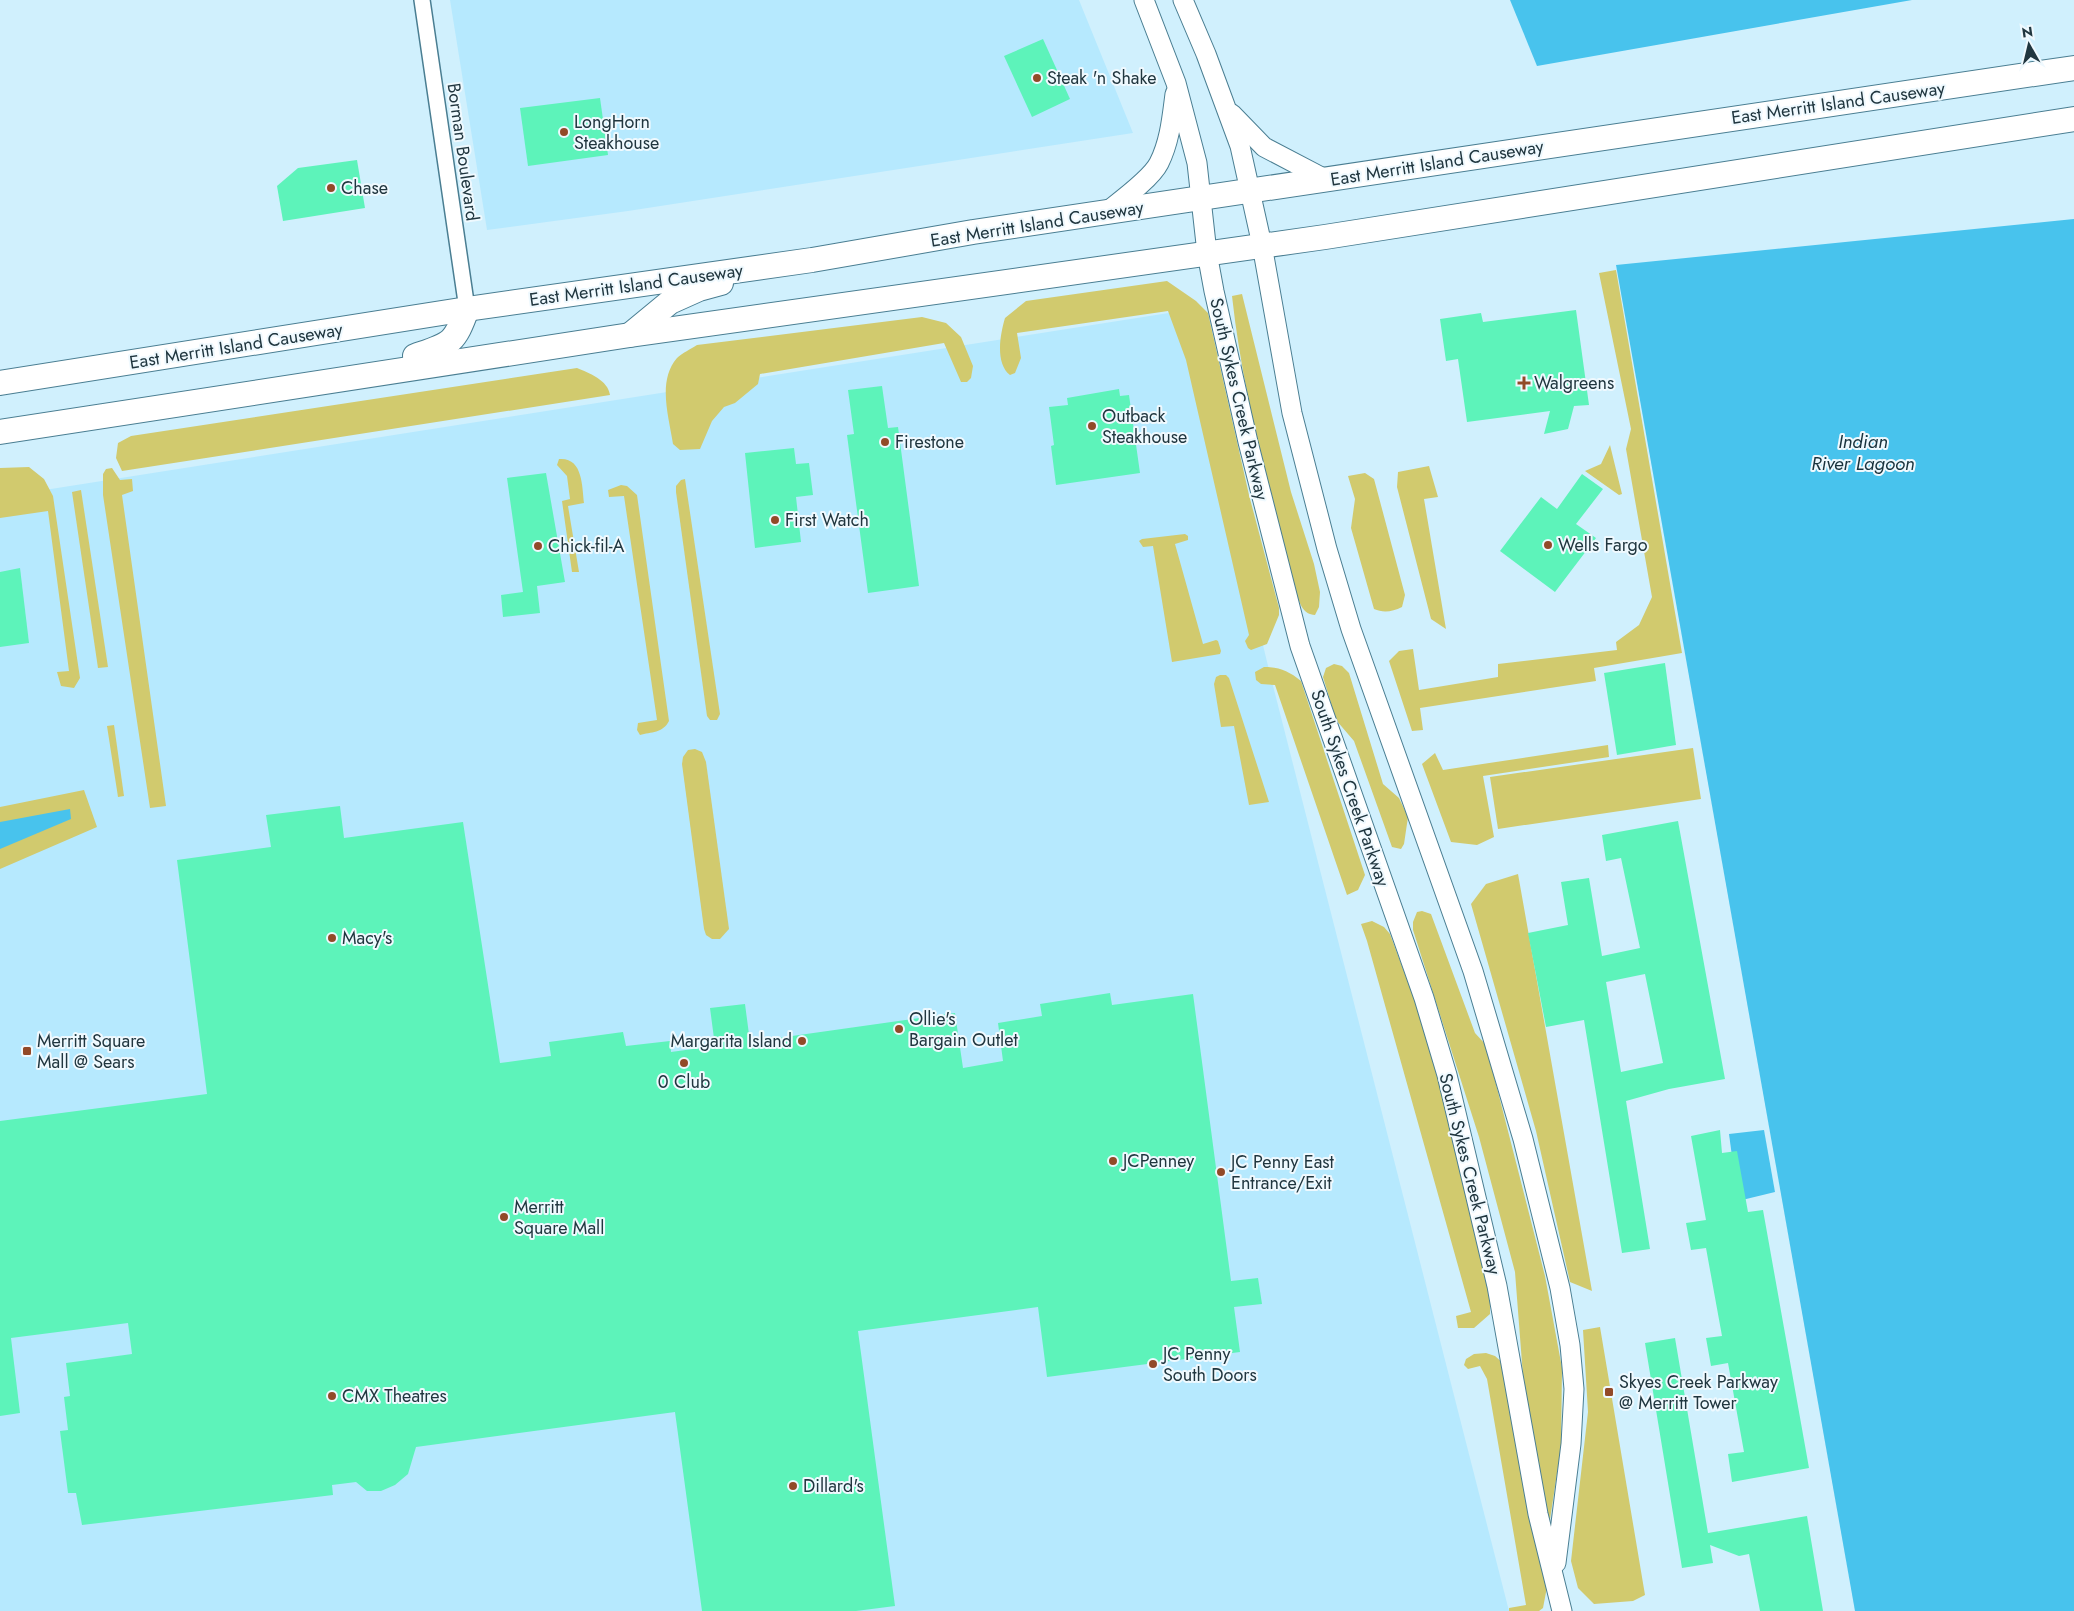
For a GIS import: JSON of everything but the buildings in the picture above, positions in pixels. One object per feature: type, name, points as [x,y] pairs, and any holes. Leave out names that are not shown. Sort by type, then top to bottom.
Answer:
[{"type":"main road","name":"East Merritt Island Causeway","points":[[0,383],[467,309],[812,260],[973,232],[2074,68]]},
{"type":"main road","points":[[0,432],[630,335],[1345,234],[2074,119]]},
{"type":"main road","points":[[630,335],[670,302],[699,289],[812,260]]},
{"type":"main road","points":[[351,377],[444,346],[459,332],[467,309]]},
{"type":"street","name":"Borman Boulevard","points":[[422,0],[467,309]]},
{"type":"street","name":"South Sykes Creek Parkway","points":[[1144,0],[1176,83],[1197,163],[1207,253],[1248,442],[1300,646],[1424,998],[1447,1076],[1497,1286],[1538,1514],[1562,1611]]},
{"type":"street","name":"South Sykes Creek Parkway","points":[[1182,0],[1206,54],[1240,146],[1262,245],[1292,413],[1350,629],[1473,971],[1523,1139],[1560,1288],[1570,1345],[1574,1389],[1571,1444],[1562,1505],[1555,1577]]},
{"type":"street","points":[[1105,213],[1141,183],[1159,164],[1170,134],[1176,83]]},
{"type":"street","points":[[1227,109],[1264,147],[1327,180]]},
{"type":"shaded area","points":[[450,0],[1079,0],[1133,133],[628,211],[487,230]]},
{"type":"shaded area","points":[[1616,270],[1682,653],[1594,668],[1596,681],[1420,708],[1423,730],[1412,731],[1389,661],[1399,651],[1413,649],[1419,690],[1498,677],[1498,664],[1617,650],[1616,642],[1639,625],[1652,597],[1626,449],[1631,429],[1599,273]]},
{"type":"shaded area","points":[[1167,281],[1196,301],[1208,313],[1249,495],[1279,608],[1279,615],[1267,644],[1251,650],[1245,641],[1249,635],[1186,360],[1168,311],[1017,333],[1021,358],[1015,373],[1010,375],[1002,363],[1000,340],[1005,318],[1026,301]]},
{"type":"shaded area","points":[[1242,294],[1291,492],[1314,564],[1320,592],[1319,607],[1315,615],[1305,611],[1297,596],[1259,447],[1243,372],[1232,296]]},
{"type":"shaded area","points":[[1175,312],[1193,354],[1269,670],[1509,1611],[0,1611],[0,497]]},
{"type":"shaded area","points":[[922,317],[946,323],[961,337],[973,366],[971,378],[967,382],[961,382],[944,343],[760,374],[758,384],[735,403],[724,407],[712,421],[700,449],[680,450],[673,444],[666,400],[667,377],[677,358],[697,345]]},
{"type":"shaded area","points":[[577,368],[602,381],[610,395],[122,471],[116,458],[118,443],[131,436]]},
{"type":"shaded area","points":[[1610,445],[1622,494],[1619,495],[1585,471],[1601,464]]},
{"type":"shaded area","points":[[559,459],[573,463],[582,481],[584,503],[568,506],[579,572],[572,572],[562,501],[570,499],[567,476],[557,465]]},
{"type":"shaded area","points":[[1429,466],[1438,497],[1424,499],[1446,629],[1431,619],[1397,487],[1398,472]]},
{"type":"shaded area","points":[[29,467],[44,479],[53,496],[80,678],[74,688],[61,686],[57,672],[69,671],[48,511],[0,518],[0,468]]},
{"type":"shaded area","points":[[112,468],[120,480],[132,479],[133,491],[122,495],[166,806],[150,808],[103,495],[103,474],[106,469]]},
{"type":"shaded area","points":[[1365,473],[1374,479],[1405,595],[1402,607],[1391,611],[1374,609],[1351,528],[1355,499],[1348,476]]},
{"type":"shaded area","points":[[685,479],[720,714],[717,720],[710,720],[707,716],[676,492],[676,486],[681,480]]},
{"type":"shaded area","points":[[621,485],[627,486],[637,495],[669,721],[660,730],[640,735],[637,730],[638,723],[657,720],[624,496],[609,497],[608,490]]},
{"type":"shaded area","points":[[81,490],[108,667],[98,668],[72,492]]},
{"type":"shaded area","points":[[1185,534],[1188,536],[1188,540],[1175,544],[1203,644],[1216,640],[1221,651],[1220,654],[1172,662],[1153,546],[1143,547],[1139,541],[1142,539]]},
{"type":"shaded area","points":[[1334,664],[1342,666],[1349,673],[1383,784],[1399,798],[1408,817],[1404,844],[1401,849],[1392,847],[1354,741],[1336,720],[1323,677],[1326,668]]},
{"type":"shaded area","points":[[1264,667],[1284,670],[1301,681],[1365,875],[1358,890],[1347,895],[1275,685],[1261,684],[1256,680],[1255,672]]},
{"type":"shaded area","points":[[1226,675],[1229,678],[1269,802],[1249,805],[1234,726],[1221,727],[1214,684],[1216,677]]},
{"type":"shaded area","points":[[114,725],[124,796],[118,797],[107,726]]},
{"type":"shaded area","points":[[1608,745],[1609,757],[1483,776],[1494,837],[1477,845],[1451,842],[1422,764],[1435,753],[1443,770]]},
{"type":"shaded area","points":[[1693,748],[1701,799],[1498,829],[1490,777]]},
{"type":"shaded area","points":[[695,749],[702,752],[706,762],[729,929],[720,939],[712,939],[706,935],[704,929],[682,764],[683,757],[688,750]]},
{"type":"shaded area","points":[[84,790],[97,827],[0,869],[0,807]]},
{"type":"shaded area","points":[[1518,874],[1592,1291],[1570,1282],[1536,1131],[1471,904],[1486,884]]},
{"type":"shaded area","points":[[1422,911],[1431,914],[1475,1033],[1486,1045],[1545,1276],[1562,1368],[1561,1447],[1549,1526],[1523,1376],[1515,1272],[1479,1137],[1413,930],[1413,922],[1417,912]]},
{"type":"shaded area","points":[[1372,921],[1384,927],[1390,934],[1419,1012],[1436,1069],[1490,1288],[1490,1314],[1474,1328],[1458,1328],[1456,1316],[1471,1312],[1361,924]]},
{"type":"shaded area","points":[[1600,1327],[1645,1595],[1633,1601],[1594,1604],[1578,1588],[1571,1561],[1588,1412],[1583,1330]]},
{"type":"shaded area","points":[[1486,1353],[1495,1356],[1505,1365],[1547,1587],[1543,1608],[1539,1611],[1509,1611],[1509,1608],[1526,1605],[1487,1379],[1480,1366],[1468,1369],[1464,1365],[1466,1359],[1474,1354]]},
{"type":"water","points":[[1510,0],[1912,0],[1537,66]]},
{"type":"water","name":"Indian River Lagoon","points":[[2074,219],[2074,1611],[1855,1611],[1616,265]]},
{"type":"water","points":[[70,809],[71,819],[0,849],[0,822]]},
{"type":"water","points":[[1764,1130],[1775,1192],[1738,1201],[1729,1134]]},
{"type":"place","name":"Steak 'n Shake","points":[[1037,78]]},
{"type":"place","name":"LongHorn Steakhouse","points":[[564,132]]},
{"type":"place","name":"Chase","points":[[331,188]]},
{"type":"place","name":"Walgreens","points":[[1524,383]]},
{"type":"place","name":"Outback Steakhouse","points":[[1092,426]]},
{"type":"place","name":"Firestone","points":[[885,442]]},
{"type":"place","name":"First Watch","points":[[775,520]]},
{"type":"place","name":"Wells Fargo","points":[[1548,545]]},
{"type":"place","name":"Chick-fil-A","points":[[538,546]]},
{"type":"place","name":"Macy's","points":[[332,938]]},
{"type":"place","name":"Ollie's Bargain Outlet","points":[[899,1029]]},
{"type":"place","name":"Margarita Island","points":[[802,1041]]},
{"type":"place","name":"Merritt Square Mall @ Sears","points":[[27,1051]]},
{"type":"place","name":"0 Club","points":[[684,1063]]},
{"type":"place","name":"JCPenney","points":[[1113,1161]]},
{"type":"place","name":"JC Penny East Entrance/Exit","points":[[1221,1172]]},
{"type":"place","name":"Merritt Square Mall","points":[[504,1217]]},
{"type":"place","name":"JC Penny South Doors","points":[[1153,1364]]},
{"type":"place","name":"Skyes Creek Parkway @ Merritt Tower","points":[[1609,1392]]},
{"type":"place","name":"CMX Theatres","points":[[332,1396]]},
{"type":"place","name":"Dillard's","points":[[793,1486]]}]
